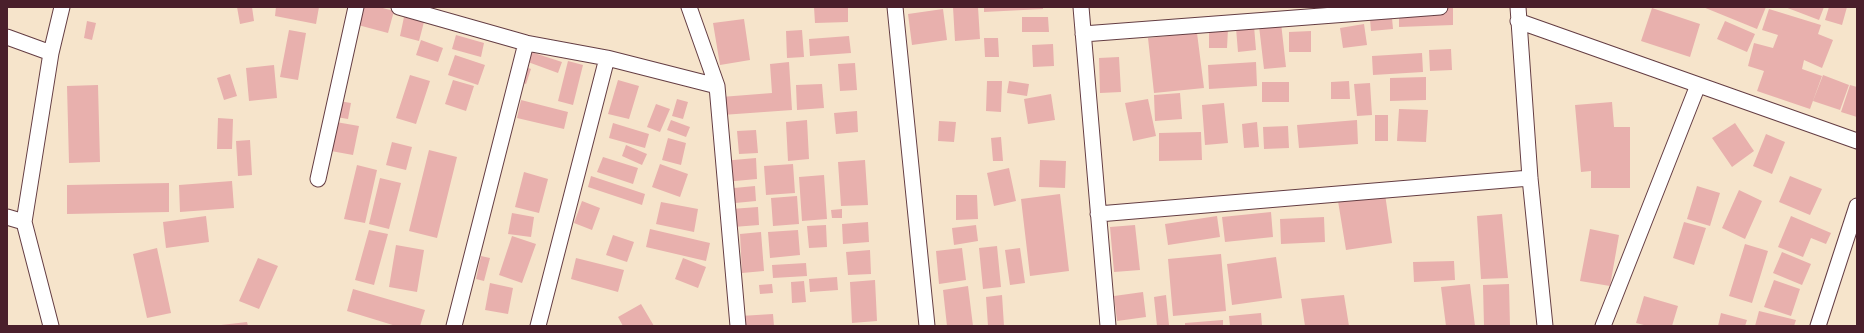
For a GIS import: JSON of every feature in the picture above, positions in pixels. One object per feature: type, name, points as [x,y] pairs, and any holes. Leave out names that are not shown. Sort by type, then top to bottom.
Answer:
[{"type":"street","points":[[51,326],[24,222],[51,53],[62,7]]},
{"type":"street","points":[[318,179],[356,7]]},
{"type":"street","points":[[399,7],[526,43],[607,58],[717,86]]},
{"type":"street","points":[[689,7],[717,86],[738,326]]},
{"type":"street","points":[[895,7],[927,326]]},
{"type":"street","points":[[1081,7],[1108,326]]},
{"type":"street","points":[[1083,34],[1440,7]]},
{"type":"street","points":[[1545,326],[1530,178],[1518,14],[1698,85],[1857,141]]},
{"type":"street","points":[[7,37],[51,53]]},
{"type":"street","points":[[454,326],[526,43]]},
{"type":"street","points":[[538,326],[607,58]]},
{"type":"street","points":[[1603,326],[1698,85]]},
{"type":"street","points":[[1098,214],[1530,178]]},
{"type":"street","points":[[1818,326],[1857,206]]},
{"type":"street","points":[[7,217],[24,222]]},
{"type":"building","points":[[237,7],[252,7],[254,21],[240,24]]},
{"type":"building","points":[[276,7],[319,7],[316,24],[275,16]]},
{"type":"building","points":[[363,7],[379,7],[394,11],[388,33],[358,25]]},
{"type":"building","points":[[814,7],[848,7],[848,22],[815,23]]},
{"type":"building","points":[[953,7],[978,7],[980,39],[955,41]]},
{"type":"building","points":[[984,7],[1043,7],[1043,9],[984,12]]},
{"type":"building","points":[[1369,7],[1391,7],[1393,29],[1371,31]]},
{"type":"building","points":[[1399,7],[1453,7],[1453,25],[1399,27]]},
{"type":"building","points":[[1703,7],[1766,7],[1757,29]]},
{"type":"building","points":[[1785,7],[1824,7],[1819,20]]},
{"type":"building","points":[[1829,7],[1847,7],[1842,25],[1825,20]]},
{"type":"building","points":[[1652,8],[1700,24],[1690,57],[1641,41]]},
{"type":"building","points":[[943,9],[947,40],[912,45],[908,14]]},
{"type":"building","points":[[1769,9],[1821,25],[1818,34],[1833,40],[1822,68],[1804,60],[1802,69],[1822,76],[1810,109],[1757,91],[1764,71],[1748,66],[1754,43],[1773,48],[1778,35],[1762,30]]},
{"type":"building","points":[[404,17],[424,22],[419,41],[400,36]]},
{"type":"building","points":[[1022,17],[1048,17],[1049,32],[1022,32]]},
{"type":"building","points":[[744,19],[750,60],[720,65],[713,23]]},
{"type":"building","points":[[87,21],[96,23],[92,40],[84,38]]},
{"type":"building","points":[[1725,21],[1755,34],[1747,52],[1717,39]]},
{"type":"building","points":[[1281,23],[1286,67],[1264,69],[1259,26]]},
{"type":"building","points":[[1364,24],[1367,45],[1343,48],[1340,28]]},
{"type":"building","points":[[1254,26],[1256,50],[1238,52],[1236,28]]},
{"type":"building","points":[[1209,29],[1228,29],[1227,48],[1209,48]]},
{"type":"building","points":[[289,30],[306,33],[298,80],[280,77]]},
{"type":"building","points":[[802,30],[804,57],[787,58],[786,31]]},
{"type":"building","points":[[1311,31],[1311,52],[1289,52],[1289,32]]},
{"type":"building","points":[[1197,33],[1204,88],[1154,93],[1148,38]]},
{"type":"building","points":[[456,35],[484,43],[481,57],[452,49]]},
{"type":"building","points":[[849,36],[851,53],[810,56],[809,39]]},
{"type":"building","points":[[984,38],[998,38],[999,57],[985,57]]},
{"type":"building","points":[[421,40],[443,48],[438,62],[416,55]]},
{"type":"building","points":[[1053,44],[1054,66],[1033,67],[1032,45]]},
{"type":"building","points":[[1451,49],[1452,70],[1430,71],[1429,50]]},
{"type":"building","points":[[531,52],[562,62],[558,73],[528,62]]},
{"type":"building","points":[[1422,53],[1423,72],[1373,75],[1372,56]]},
{"type":"building","points":[[455,55],[485,65],[478,85],[448,75]]},
{"type":"building","points":[[1119,57],[1121,92],[1100,93],[1099,58]]},
{"type":"building","points":[[568,61],[583,65],[573,105],[558,101]]},
{"type":"building","points":[[789,62],[792,110],[722,115],[721,97],[772,93],[770,64]]},
{"type":"building","points":[[1256,62],[1257,86],[1209,89],[1208,65]]},
{"type":"building","points":[[855,63],[857,90],[840,91],[838,64]]},
{"type":"building","points":[[274,65],[277,98],[249,101],[246,68]]},
{"type":"building","points":[[523,66],[531,69],[526,84],[518,81]]},
{"type":"building","points":[[230,74],[237,96],[224,100],[217,78]]},
{"type":"building","points":[[410,75],[430,81],[416,124],[396,118]]},
{"type":"building","points":[[1823,75],[1849,85],[1840,110],[1813,101]]},
{"type":"building","points":[[1426,77],[1426,100],[1390,101],[1390,78]]},
{"type":"building","points":[[453,80],[474,86],[466,111],[445,104]]},
{"type":"building","points":[[618,80],[639,86],[629,119],[608,114]]},
{"type":"building","points":[[987,81],[1002,81],[1001,112],[986,111]]},
{"type":"building","points":[[1009,81],[1029,84],[1027,96],[1007,93]]},
{"type":"building","points":[[1349,81],[1350,99],[1331,99],[1331,82]]},
{"type":"building","points":[[1262,82],[1289,82],[1289,102],[1262,102]]},
{"type":"building","points":[[1370,83],[1372,115],[1357,116],[1354,84]]},
{"type":"building","points":[[822,84],[824,108],[797,110],[796,85]]},
{"type":"building","points":[[98,85],[100,162],[69,163],[67,86]]},
{"type":"building","points":[[1850,85],[1857,87],[1857,117],[1841,112]]},
{"type":"building","points":[[1180,93],[1182,119],[1155,121],[1154,95]]},
{"type":"building","points":[[1051,94],[1055,120],[1028,124],[1024,99]]},
{"type":"building","points":[[677,99],[688,102],[683,119],[672,116]]},
{"type":"building","points":[[1148,99],[1156,136],[1133,141],[1125,103]]},
{"type":"building","points":[[521,100],[568,112],[564,129],[517,118]]},
{"type":"building","points":[[339,101],[351,103],[348,119],[336,117]]},
{"type":"building","points":[[1612,102],[1614,127],[1630,127],[1630,188],[1591,188],[1591,171],[1581,172],[1575,105]]},
{"type":"building","points":[[1224,103],[1228,143],[1205,145],[1202,105]]},
{"type":"building","points":[[656,104],[670,109],[660,132],[647,127]]},
{"type":"building","points":[[1399,109],[1428,110],[1426,142],[1397,141]]},
{"type":"building","points":[[857,111],[858,132],[836,134],[834,113]]},
{"type":"building","points":[[1375,115],[1388,115],[1388,141],[1375,141]]},
{"type":"building","points":[[218,118],[233,119],[232,149],[217,149]]},
{"type":"building","points":[[671,120],[690,127],[686,137],[667,130]]},
{"type":"building","points":[[807,120],[809,159],[788,161],[786,122]]},
{"type":"building","points":[[1357,120],[1358,144],[1299,148],[1297,125]]},
{"type":"building","points":[[939,121],[956,122],[954,142],[938,141]]},
{"type":"building","points":[[336,122],[359,126],[353,155],[331,151]]},
{"type":"building","points":[[1257,122],[1259,147],[1244,148],[1242,124]]},
{"type":"building","points":[[613,123],[649,134],[645,148],[609,138]]},
{"type":"building","points":[[1735,123],[1754,151],[1732,167],[1712,138]]},
{"type":"building","points":[[1288,126],[1289,148],[1264,149],[1263,127]]},
{"type":"building","points":[[756,130],[758,153],[739,154],[737,131]]},
{"type":"building","points":[[1201,132],[1202,160],[1159,161],[1159,133]]},
{"type":"building","points":[[1766,134],[1785,142],[1772,174],[1753,166]]},
{"type":"building","points":[[1001,137],[1003,161],[993,161],[991,138]]},
{"type":"building","points":[[668,138],[686,143],[681,165],[662,160]]},
{"type":"building","points":[[250,140],[252,175],[238,176],[236,141]]},
{"type":"building","points":[[392,142],[412,147],[406,170],[386,165]]},
{"type":"building","points":[[626,145],[647,154],[642,165],[622,156]]},
{"type":"building","points":[[429,150],[457,157],[437,238],[409,231]]},
{"type":"building","points":[[603,157],[638,168],[633,184],[597,172]]},
{"type":"building","points":[[756,158],[757,179],[724,182],[722,161]]},
{"type":"building","points":[[865,160],[868,205],[841,206],[838,162]]},
{"type":"building","points":[[1040,160],[1066,161],[1065,188],[1039,187]]},
{"type":"building","points":[[660,164],[688,174],[680,197],[652,187]]},
{"type":"building","points":[[793,164],[795,193],[766,195],[764,166]]},
{"type":"building","points":[[357,165],[377,170],[365,223],[344,219]]},
{"type":"building","points":[[1009,168],[1016,201],[994,206],[987,173]]},
{"type":"building","points":[[524,172],[548,179],[539,213],[515,207]]},
{"type":"building","points":[[824,175],[827,219],[802,221],[799,177]]},
{"type":"building","points":[[591,176],[645,194],[642,205],[588,187]]},
{"type":"building","points":[[1790,176],[1822,189],[1810,215],[1779,202]]},
{"type":"building","points":[[380,178],[401,183],[389,229],[369,224]]},
{"type":"building","points":[[232,181],[234,208],[180,212],[179,185]]},
{"type":"building","points":[[169,183],[169,212],[67,214],[67,185]]},
{"type":"building","points":[[755,186],[756,201],[735,203],[734,188]]},
{"type":"building","points":[[1697,186],[1720,193],[1710,226],[1687,219]]},
{"type":"building","points":[[1739,190],[1762,201],[1745,239],[1722,228]]},
{"type":"building","points":[[1060,194],[1069,271],[1030,276],[1021,199]]},
{"type":"building","points":[[1385,194],[1392,243],[1346,250],[1338,201]]},
{"type":"building","points":[[956,195],[977,195],[978,219],[956,220]]},
{"type":"building","points":[[797,196],[799,224],[773,226],[771,198]]},
{"type":"building","points":[[582,201],[600,208],[592,230],[574,223]]},
{"type":"building","points":[[661,202],[698,209],[694,232],[656,224]]},
{"type":"building","points":[[758,207],[759,225],[733,227],[731,209]]},
{"type":"building","points":[[842,209],[842,218],[832,218],[831,210]]},
{"type":"building","points":[[1271,212],[1273,237],[1225,242],[1222,217]]},
{"type":"building","points":[[512,213],[534,217],[531,237],[508,234]]},
{"type":"building","points":[[1502,214],[1508,278],[1481,279],[1477,216]]},
{"type":"building","points":[[206,216],[209,242],[166,248],[163,222]]},
{"type":"building","points":[[1217,216],[1220,237],[1168,245],[1165,224]]},
{"type":"building","points":[[1791,216],[1831,233],[1826,244],[1811,238],[1803,257],[1778,247]]},
{"type":"building","points":[[1324,217],[1325,242],[1281,244],[1280,219]]},
{"type":"building","points":[[868,222],[869,242],[843,244],[842,224]]},
{"type":"building","points":[[1684,222],[1706,228],[1694,265],[1673,258]]},
{"type":"building","points":[[826,225],[827,247],[809,248],[807,226]]},
{"type":"building","points":[[976,225],[978,241],[954,245],[952,228]]},
{"type":"building","points":[[1135,225],[1140,270],[1114,272],[1110,227]]},
{"type":"building","points":[[650,229],[710,243],[706,261],[646,247]]},
{"type":"building","points":[[1590,229],[1619,235],[1610,286],[1580,281]]},
{"type":"building","points":[[369,230],[388,234],[374,285],[355,280]]},
{"type":"building","points":[[798,230],[800,255],[770,258],[768,232]]},
{"type":"building","points":[[761,232],[764,271],[742,273],[740,234]]},
{"type":"building","points":[[613,235],[634,242],[627,262],[606,255]]},
{"type":"building","points":[[512,236],[536,244],[522,283],[499,275]]},
{"type":"building","points":[[1745,244],[1768,251],[1752,303],[1729,296]]},
{"type":"building","points":[[396,245],[424,250],[417,292],[389,287]]},
{"type":"building","points":[[997,246],[1001,287],[983,289],[979,248]]},
{"type":"building","points":[[157,248],[171,313],[147,318],[133,254]]},
{"type":"building","points":[[962,248],[966,280],[939,284],[936,251]]},
{"type":"building","points":[[1020,248],[1025,283],[1010,285],[1005,250]]},
{"type":"building","points":[[870,250],[871,274],[848,275],[846,252]]},
{"type":"building","points":[[1782,252],[1811,264],[1802,285],[1773,273]]},
{"type":"building","points":[[1221,254],[1226,311],[1173,316],[1168,259]]},
{"type":"building","points":[[481,256],[490,258],[484,281],[476,279]]},
{"type":"building","points":[[1276,257],[1282,298],[1232,305],[1227,264]]},
{"type":"building","points":[[258,258],[278,266],[259,309],[239,301]]},
{"type":"building","points":[[576,258],[624,270],[618,292],[571,279]]},
{"type":"building","points":[[683,258],[706,267],[698,288],[675,279]]},
{"type":"building","points":[[1454,261],[1455,280],[1414,282],[1413,262]]},
{"type":"building","points":[[806,263],[807,276],[773,278],[772,265]]},
{"type":"building","points":[[837,277],[838,290],[810,292],[809,279]]},
{"type":"building","points":[[875,280],[877,321],[852,323],[850,282]]},
{"type":"building","points":[[1774,280],[1800,289],[1791,316],[1764,307]]},
{"type":"building","points":[[804,281],[806,302],[792,303],[791,282]]},
{"type":"building","points":[[490,283],[513,288],[508,314],[485,310]]},
{"type":"building","points":[[772,284],[773,293],[760,294],[759,285]]},
{"type":"building","points":[[1470,284],[1475,326],[1446,326],[1441,287]]},
{"type":"building","points":[[1509,284],[1510,326],[1484,326],[1483,285]]},
{"type":"building","points":[[968,286],[973,326],[947,326],[943,290]]},
{"type":"building","points":[[353,289],[425,310],[420,326],[396,326],[347,311]]},
{"type":"building","points":[[1143,292],[1146,317],[1117,321],[1114,296]]},
{"type":"building","points":[[1002,295],[1004,326],[988,326],[986,297]]},
{"type":"building","points":[[1166,295],[1169,325],[1157,326],[1154,297]]},
{"type":"building","points":[[1344,295],[1349,326],[1305,326],[1301,299]]},
{"type":"building","points":[[1644,296],[1678,306],[1672,326],[1648,326],[1636,323]]},
{"type":"building","points":[[641,304],[654,326],[623,326],[618,317]]},
{"type":"building","points":[[1759,311],[1796,320],[1794,326],[1755,326]]},
{"type":"building","points":[[1261,313],[1262,326],[1230,326],[1229,316]]},
{"type":"building","points":[[1721,313],[1747,320],[1745,326],[1718,326]]},
{"type":"building","points":[[773,314],[774,326],[740,326],[740,316]]},
{"type":"building","points":[[1223,320],[1223,326],[1185,326],[1185,323]]},
{"type":"building","points":[[247,322],[248,326],[221,326],[221,325]]}]
